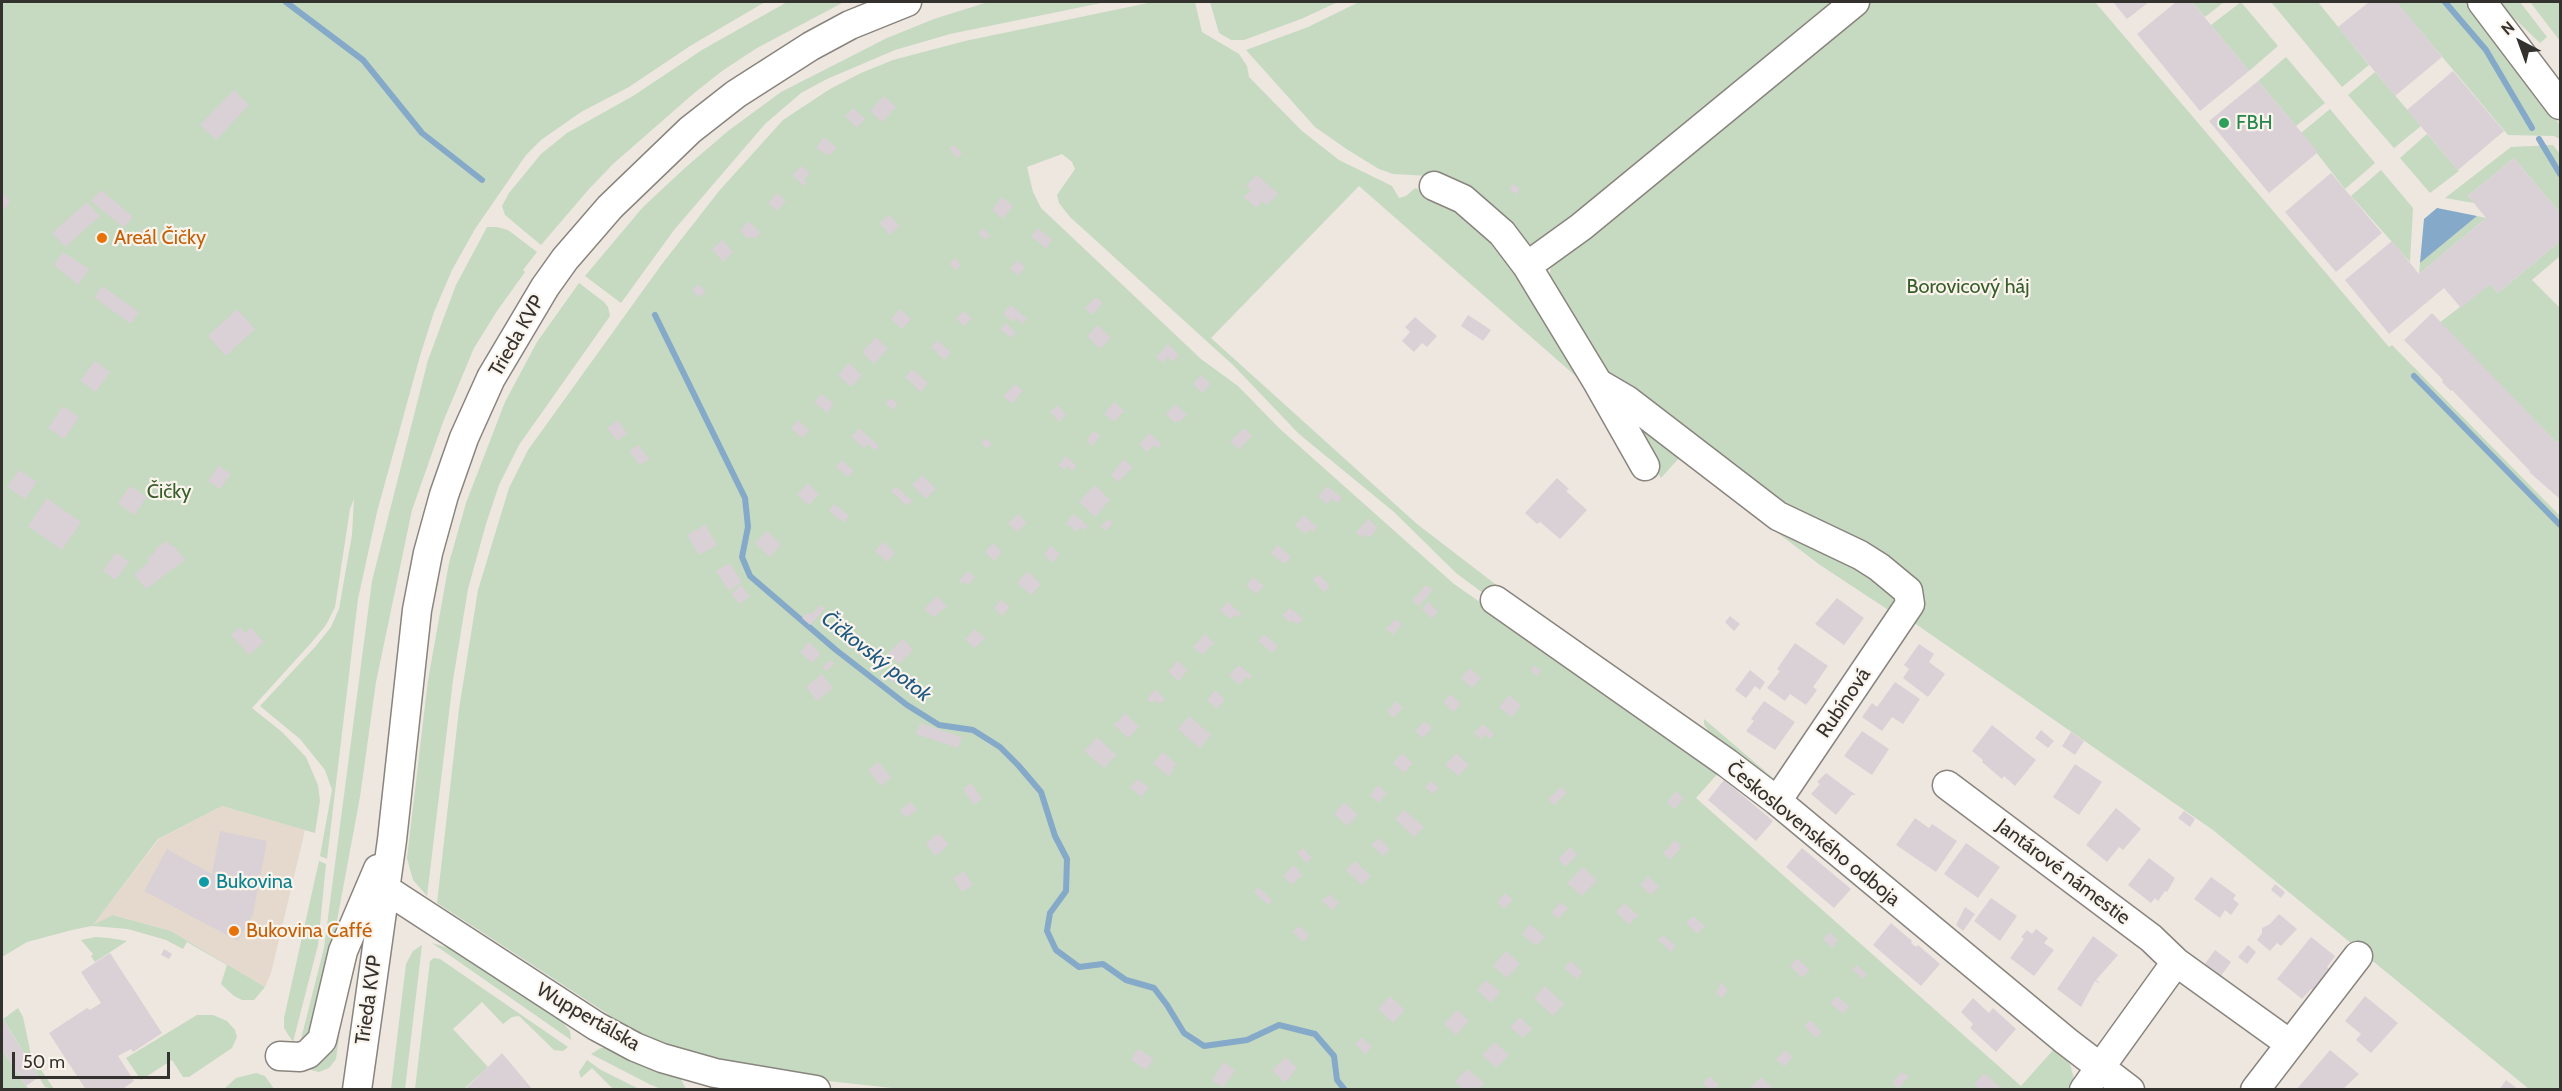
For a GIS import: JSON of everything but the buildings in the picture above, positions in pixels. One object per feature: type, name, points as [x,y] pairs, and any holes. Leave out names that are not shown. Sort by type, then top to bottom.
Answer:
[{"type":"street","name":"Trieda KVP","points":[[357,1089],[392,840],[417,610],[428,553],[444,495],[464,438],[491,378],[545,287],[587,232],[690,130],[745,88],[811,46],[850,25],[907,2]]},
{"type":"street","points":[[1527,266],[1581,226],[1855,2]]},
{"type":"street","points":[[2482,2],[2560,105]]},
{"type":"street","points":[[1434,186],[1463,200],[1492,223],[1527,266],[1645,466]]},
{"type":"street","name":"Rubínová","points":[[1598,383],[1627,400],[1778,516],[1880,567],[1908,591],[1911,597],[1910,604],[1777,801]]},
{"type":"street","name":"Československého odboja","points":[[1495,600],[1727,763],[1777,801],[2092,1079]]},
{"type":"street","name":"Jantárové námestie","points":[[1947,785],[2151,938],[2176,962],[2290,1044]]},
{"type":"street","name":"Trieda KVP","points":[[280,1056],[300,1057],[308,1054],[322,1041],[326,1033],[343,951],[356,917],[392,840]]},
{"type":"street","name":"Wuppertálska","points":[[384,888],[596,1026],[662,1058],[715,1081],[816,1089]]},
{"type":"street","points":[[2255,1089],[2358,956]]},
{"type":"street","points":[[2130,1089],[2092,1079],[2176,962]]},
{"type":"shaded area","points":[[222,806],[305,830],[271,973],[265,987],[171,931],[114,915],[92,926],[159,839]]},
{"type":"green space","name":"Čičky","points":[[2,2],[765,2],[690,46],[629,87],[581,112],[541,140],[526,155],[475,229],[452,270],[434,312],[420,356],[377,512],[358,599],[327,859],[320,856],[332,790],[325,770],[300,739],[260,706],[331,627],[339,609],[352,535],[354,499],[350,509],[335,607],[326,625],[252,708],[282,732],[306,757],[318,785],[320,801],[315,833],[222,806],[158,839],[93,925],[113,915],[171,931],[265,987],[254,1000],[242,1000],[234,996],[221,984],[227,965],[187,942],[183,949],[166,940],[128,929],[92,926],[72,930],[27,942],[2,957]]},
{"type":"green space","points":[[787,2],[844,2],[757,48],[693,94],[613,164],[541,245],[505,215],[502,206],[509,193],[541,154],[567,133],[633,96],[702,50]]},
{"type":"green space","points":[[988,2],[1106,2],[950,34],[895,50],[827,79],[801,93],[765,124],[674,230],[621,303],[585,276],[643,207],[728,131],[781,92],[887,38],[934,19]]},
{"type":"green space","points":[[1153,2],[1195,2],[1202,32],[1239,54],[1247,66],[1249,77],[1302,131],[1339,160],[1392,186],[1399,198],[1406,196],[1415,188],[1444,200],[1489,231],[1579,379],[1359,186],[1211,338],[1417,524],[1503,590],[1483,593],[1456,573],[1394,512],[1299,434],[1234,366],[1070,217],[1059,203],[1057,195],[1075,169],[1072,162],[1062,154],[1027,167],[1033,192],[1041,208],[1201,359],[1238,386],[1280,429],[1454,584],[1721,770],[1696,798],[2021,1086],[2054,1049],[2070,1064],[2074,1090],[901,1089],[810,1079],[762,1073],[661,1044],[634,1031],[437,903],[459,709],[478,590],[509,488],[528,450],[662,264],[719,191],[783,120],[830,89],[861,73],[893,60],[965,41]]},
{"type":"green space","points":[[1210,2],[1338,2],[1301,19],[1244,40],[1231,40],[1219,33]]},
{"type":"green space","points":[[1359,2],[1841,2],[1557,233],[1533,246],[1429,176],[1393,174],[1379,169],[1348,150],[1315,127],[1246,50],[1308,27]]},
{"type":"green space","name":"Borovicový háj","points":[[1870,2],[2095,2],[2389,347],[2392,345],[2560,516],[2560,1089],[2529,1089],[2213,830],[1910,620],[1915,610],[1610,377],[1548,282],[1552,262]]},
{"type":"green space","points":[[2192,2],[2224,2],[2205,17]]},
{"type":"green space","points":[[2241,2],[2278,46],[2249,71],[2211,25]]},
{"type":"green space","points":[[2271,2],[2318,2],[2369,65],[2342,87]]},
{"type":"green space","points":[[2396,2],[2467,2],[2560,125],[2560,139],[2554,136],[2508,135]]},
{"type":"green space","points":[[2497,2],[2520,2],[2547,37],[2540,43]]},
{"type":"green space","points":[[2530,2],[2560,2],[2560,41],[2547,24]]},
{"type":"green space","points":[[2286,57],[2325,103],[2296,126],[2258,81]]},
{"type":"green space","points":[[2375,72],[2421,126],[2394,148],[2348,95]]},
{"type":"green space","points":[[2330,109],[2375,163],[2345,189],[2301,133]]},
{"type":"green space","points":[[2427,134],[2459,171],[2430,193],[2400,158]]},
{"type":"green space","points":[[2553,145],[2560,154],[2560,213],[2514,158],[2468,196],[2474,203],[2445,198],[2511,147]]},
{"type":"green space","points":[[2381,170],[2413,208],[2410,262],[2351,196]]},
{"type":"green space","points":[[2477,216],[2486,218],[2419,274],[2420,263]]},
{"type":"green space","points":[[487,227],[508,230],[537,252],[523,270],[525,272],[474,348],[443,422],[412,510],[376,682],[360,797],[333,942],[314,1032],[300,1043],[324,948],[372,581],[428,360],[456,285]]},
{"type":"green space","points":[[2560,241],[2560,256],[2532,280],[2560,308],[2560,440],[2557,443],[2439,323],[2490,284],[2498,293]]},
{"type":"green space","points":[[579,283],[604,302],[610,316],[519,445],[499,485],[486,524],[468,589],[453,680],[427,896],[413,880],[407,858],[428,680],[449,563],[466,503],[505,402],[537,342]]},
{"type":"green space","points":[[1617,405],[1902,592],[1893,613],[1820,565],[1679,458],[1661,478]]},
{"type":"green space","points":[[1704,719],[1773,778],[1784,775],[1776,780],[1765,777],[1709,732]]},
{"type":"green space","points":[[319,861],[326,864],[318,945],[293,1042],[284,1028],[284,1018]]},
{"type":"green space","points":[[96,937],[127,941],[95,962],[91,956],[93,954],[81,940]]},
{"type":"green space","points":[[432,943],[449,948],[560,1019],[570,1031],[571,1040]]},
{"type":"green space","points":[[422,945],[405,1089],[391,1089],[406,964],[413,951]]},
{"type":"green space","points":[[350,957],[336,1059],[329,1068],[319,1072],[311,1070],[305,1064]]},
{"type":"green space","points":[[434,958],[440,959],[568,1047],[563,1051],[554,1050],[519,1016],[512,1017],[503,1024],[482,1002],[453,1029],[488,1067],[464,1089],[415,1089],[430,961]]},
{"type":"green space","points":[[18,1008],[23,1017],[31,1055],[54,1089],[45,1087],[3,1019]]},
{"type":"green space","points":[[197,1015],[213,1015],[227,1021],[235,1030],[237,1037],[232,1048],[189,1077],[183,1077],[172,1060],[141,1080],[126,1058]]},
{"type":"green space","points":[[601,1048],[608,1048],[676,1075],[686,1089],[661,1089],[591,1054]]},
{"type":"green space","points":[[2,1049],[26,1086],[29,1089],[2,1089]]},
{"type":"green space","points":[[587,1060],[601,1070],[639,1089],[613,1089],[592,1068],[581,1078],[579,1072]]},
{"type":"green space","points":[[256,1073],[265,1076],[274,1089],[224,1089],[236,1078]]},
{"type":"water","points":[[2437,208],[2477,216],[2420,263],[2424,219]]},
{"type":"waterway","name":"Čičkovský potok","points":[[286,2],[363,60],[422,133],[482,180]]},
{"type":"waterway","points":[[2445,2],[2486,50],[2532,128]]},
{"type":"waterway","points":[[2539,139],[2560,174]]},
{"type":"waterway","name":"Čičkovský potok","points":[[655,315],[745,498],[748,527],[742,557],[750,576],[836,650],[907,705],[939,725],[973,730],[1000,747],[1041,792],[1055,836],[1067,859],[1066,891],[1050,913],[1047,931],[1056,950],[1079,967],[1103,964],[1126,980],[1154,988],[1184,1033],[1204,1046],[1247,1040],[1279,1025],[1315,1034],[1334,1056],[1337,1080],[1345,1090]]},
{"type":"waterway","points":[[2414,376],[2560,525]]},
{"type":"place","name":"FBH","points":[[2224,123]]},
{"type":"place","name":"Areál Čičky","points":[[102,238]]},
{"type":"place","name":"Bukovina","points":[[204,882]]},
{"type":"place","name":"Bukovina Caffé","points":[[234,931]]}]
